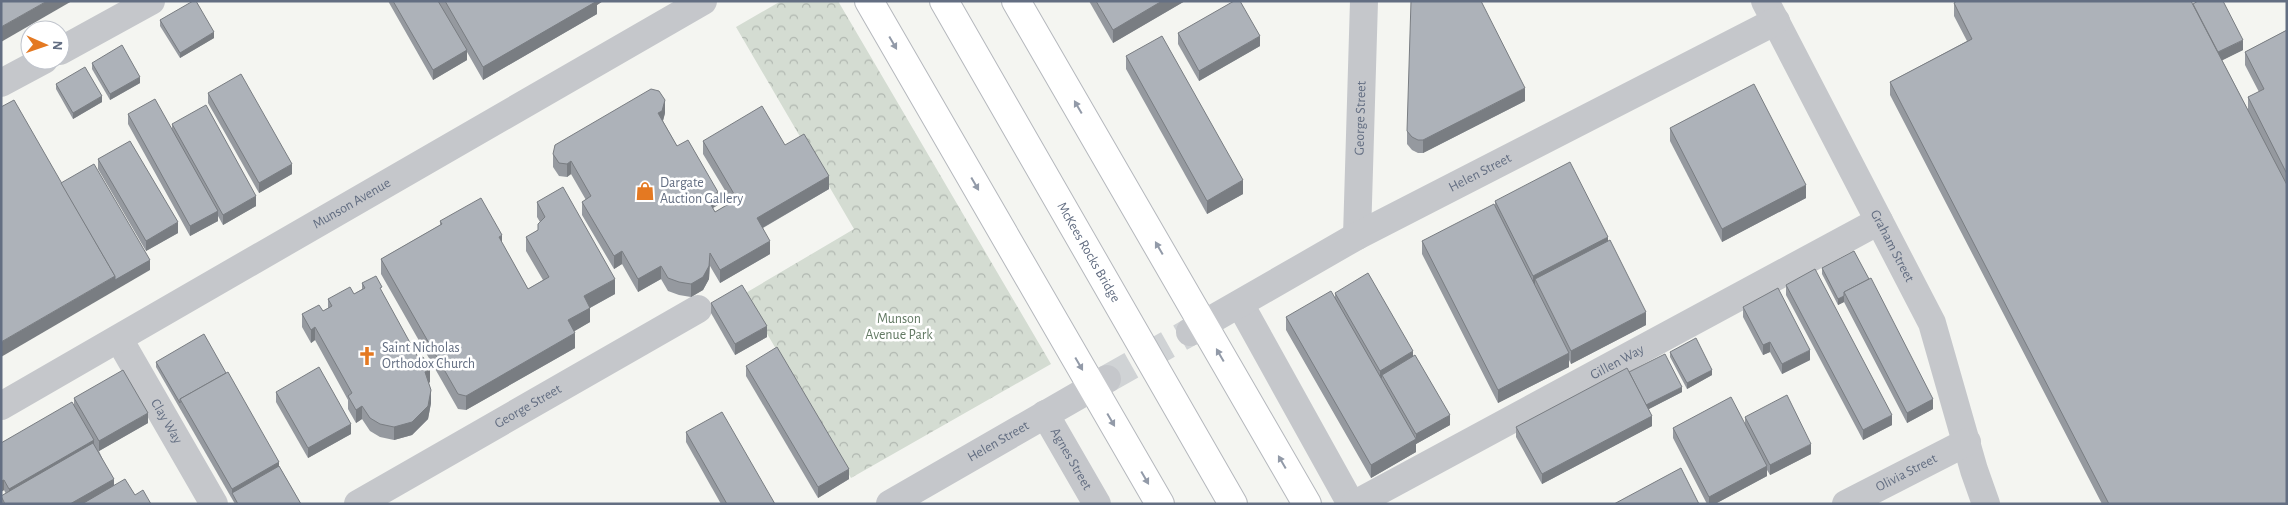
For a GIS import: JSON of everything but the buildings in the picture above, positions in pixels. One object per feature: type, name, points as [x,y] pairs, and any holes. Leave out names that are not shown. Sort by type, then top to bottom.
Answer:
[{"type":"main road","points":[[869,1],[1100,383],[1160,504]]},
{"type":"main road","name":"McKees Rocks Bridge","points":[[944,1],[1233,504]]},
{"type":"main road","points":[[1016,1],[1197,328],[1306,504]]},
{"type":"street","points":[[70,46],[151,1]]},
{"type":"street","name":"Munson Avenue","points":[[1,406],[703,1]]},
{"type":"street","name":"George Street","points":[[1357,236],[1364,1]]},
{"type":"street","name":"Helen Street","points":[[1197,328],[1357,236],[1770,11]]},
{"type":"street","name":"Graham Street","points":[[1770,11],[1932,323],[1974,470],[1986,504]]},
{"type":"street","points":[[1,83],[25,70]]},
{"type":"street","name":"Gillen Way","points":[[1356,504],[1878,221]]},
{"type":"street","points":[[1240,304],[1351,504]]},
{"type":"street","name":"George Street","points":[[358,504],[698,309]]},
{"type":"street","name":"Clay Way","points":[[119,339],[214,504]]},
{"type":"street","name":"Helen Street","points":[[890,504],[1100,383]]},
{"type":"street","name":"Agnes Street","points":[[1045,414],[1097,504]]},
{"type":"street","name":"Olivia Street","points":[[1846,504],[1967,442]]},
{"type":"green space","name":"Munson Avenue Park","points":[[781,1],[838,1],[1051,364],[851,478],[744,294],[854,229],[736,27]]},
{"type":"tunnel","points":[[1107,379],[1190,332]]},
{"type":"place","name":"Dargate Auction Gallery","points":[[645,191]]},
{"type":"place","name":"Saint Nicholas Orthodox Church","points":[[367,356]]}]
